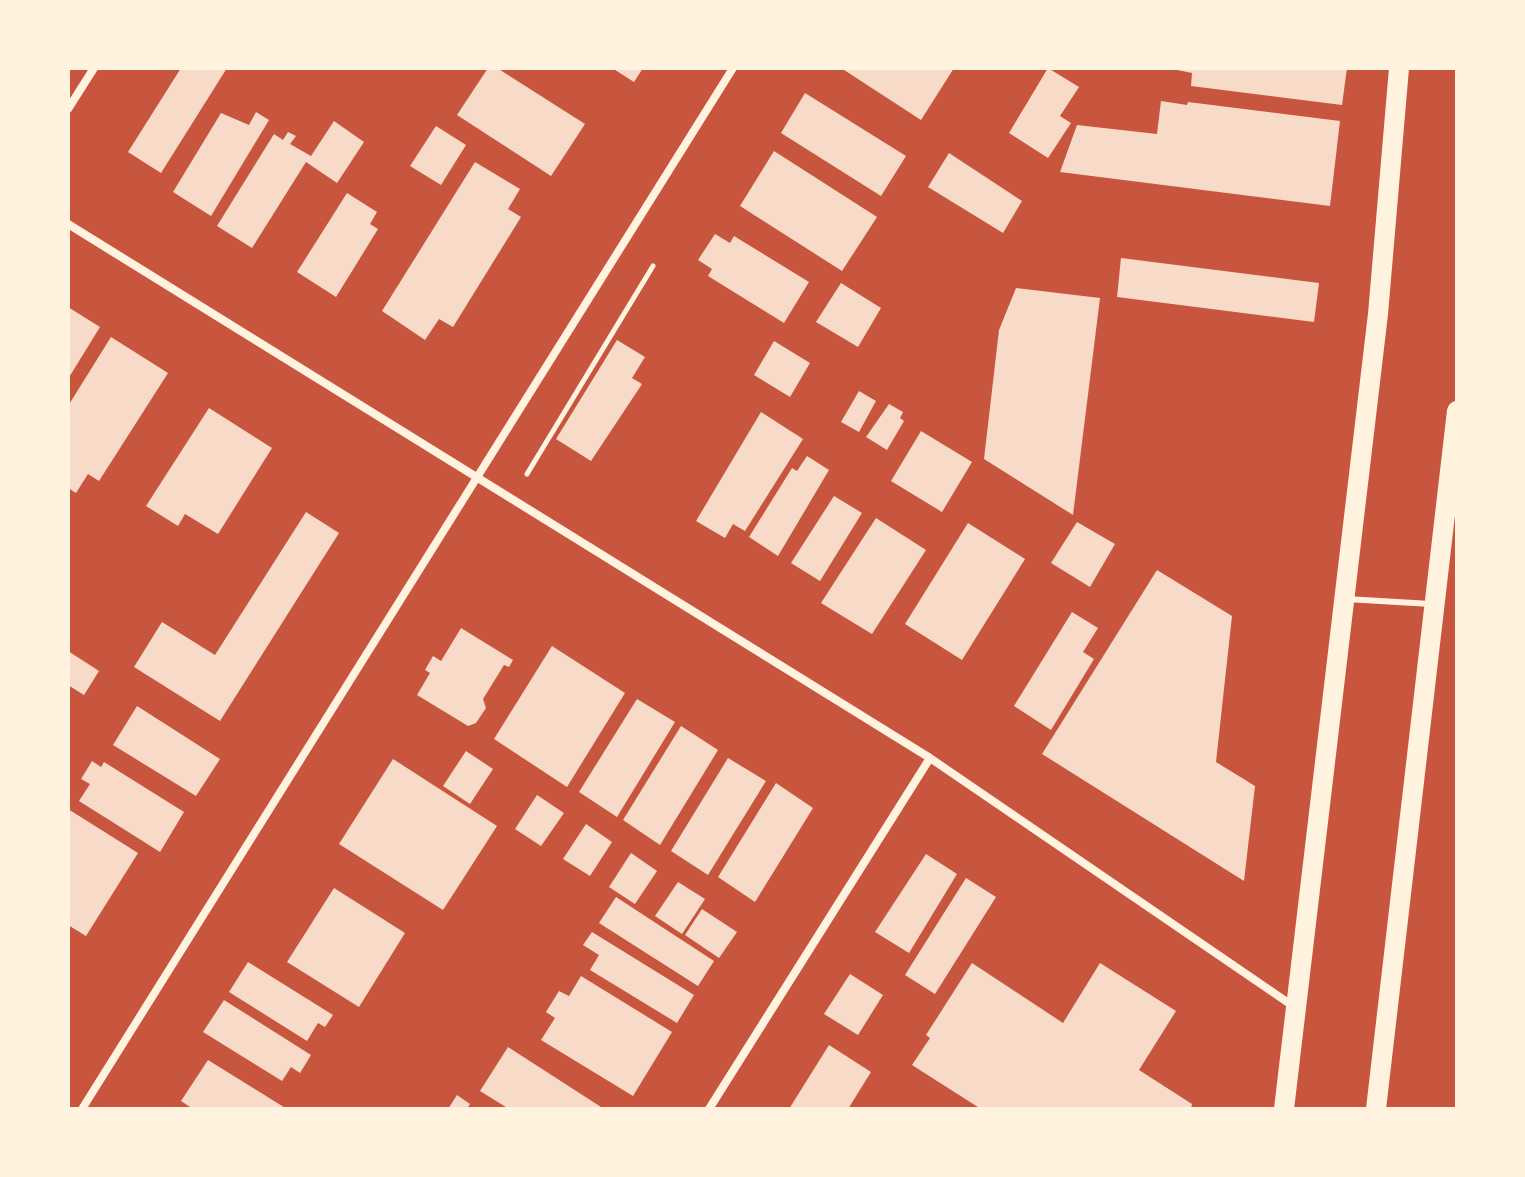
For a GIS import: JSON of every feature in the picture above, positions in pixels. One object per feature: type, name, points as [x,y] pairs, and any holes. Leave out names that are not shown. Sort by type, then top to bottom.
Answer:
[{"type":"main road","points":[[1284,1109],[1378,314],[1399,68]]},
{"type":"main road","points":[[1376,1109],[1457,411]]},
{"type":"street","points":[[68,109],[94,68]]},
{"type":"street","points":[[82,1109],[733,68]]},
{"type":"street","points":[[68,224],[478,475],[930,758],[1297,1008]]},
{"type":"street","points":[[709,1109],[930,758]]},
{"type":"lane","points":[[1345,599],[1435,604]]},
{"type":"path","points":[[527,474],[653,266]]},
{"type":"building","points":[[181,68],[227,68],[161,173],[128,152]]},
{"type":"building","points":[[488,68],[497,68],[585,124],[551,176],[457,115]]},
{"type":"building","points":[[612,68],[643,68],[634,82]]},
{"type":"building","points":[[841,68],[954,68],[921,120]]},
{"type":"building","points":[[1048,68],[1079,87],[1060,116],[1071,123],[1048,158],[1009,133]]},
{"type":"building","points":[[1167,68],[1347,68],[1342,105],[1191,86],[1192,73]]},
{"type":"building","points":[[805,93],[906,156],[881,196],[781,133]]},
{"type":"building","points":[[1161,101],[1340,121],[1330,206],[1060,172],[1077,125],[1157,134]]},
{"type":"building","points":[[256,112],[269,120],[211,216],[173,192],[221,113],[249,125]]},
{"type":"building","points":[[334,121],[364,142],[337,183],[306,162],[252,248],[217,226],[274,134],[283,140],[288,132],[296,136],[290,144],[311,156]]},
{"type":"building","points":[[436,126],[466,145],[441,185],[410,166]]},
{"type":"building","points":[[774,151],[877,217],[842,271],[740,206]]},
{"type":"building","points":[[949,153],[1022,201],[1003,233],[928,187]]},
{"type":"building","points":[[475,162],[520,189],[508,209],[521,217],[453,327],[439,319],[425,340],[382,311]]},
{"type":"building","points":[[347,193],[377,212],[370,224],[378,229],[336,297],[297,272]]},
{"type":"building","points":[[715,234],[730,243],[734,236],[809,282],[784,323],[708,276],[712,269],[698,260]]},
{"type":"building","points":[[1121,258],[1319,283],[1314,322],[1117,297]]},
{"type":"building","points":[[841,283],[881,308],[858,347],[816,322]]},
{"type":"building","points":[[1016,288],[1100,298],[1073,515],[984,459],[999,330]]},
{"type":"building","points":[[68,307],[100,327],[68,379]]},
{"type":"building","points":[[111,337],[168,373],[99,481],[88,474],[76,493],[68,488],[68,406]]},
{"type":"building","points":[[617,340],[645,357],[632,378],[642,384],[591,461],[556,439]]},
{"type":"building","points":[[774,341],[810,363],[790,397],[754,375]]},
{"type":"building","points":[[859,391],[876,401],[859,432],[841,422]]},
{"type":"building","points":[[889,404],[903,412],[900,418],[904,421],[887,450],[866,437]]},
{"type":"building","points":[[209,408],[272,448],[218,534],[185,514],[178,526],[146,506]]},
{"type":"building","points":[[761,412],[803,439],[745,531],[733,524],[725,538],[696,521]]},
{"type":"building","points":[[921,431],[972,462],[942,512],[891,481]]},
{"type":"building","points":[[807,456],[829,470],[778,556],[749,537],[792,468],[797,471]]},
{"type":"building","points":[[834,496],[862,513],[820,581],[791,563]]},
{"type":"building","points":[[306,512],[339,533],[220,721],[134,667],[162,622],[215,655]]},
{"type":"building","points":[[876,518],[926,550],[872,634],[821,603]]},
{"type":"building","points":[[1077,522],[1115,544],[1090,587],[1051,563]]},
{"type":"building","points":[[968,523],[1025,559],[962,660],[905,624]]},
{"type":"building","points":[[1157,570],[1232,616],[1216,762],[1255,786],[1244,881],[1042,754]]},
{"type":"building","points":[[1072,612],[1098,628],[1083,652],[1094,659],[1051,730],[1014,706]]},
{"type":"building","points":[[461,628],[513,660],[509,667],[504,665],[483,699],[486,708],[476,723],[468,726],[417,695],[430,673],[425,670],[433,656],[441,661]]},
{"type":"building","points":[[552,646],[625,693],[567,787],[494,739]]},
{"type":"building","points":[[68,651],[99,671],[84,695],[68,685]]},
{"type":"building","points":[[637,699],[675,722],[617,817],[579,792]]},
{"type":"building","points":[[137,706],[220,759],[196,796],[113,745]]},
{"type":"building","points":[[681,726],[718,750],[660,845],[623,820]]},
{"type":"building","points":[[466,751],[493,769],[470,804],[443,786]]},
{"type":"building","points":[[728,758],[766,781],[708,875],[671,851]]},
{"type":"building","points":[[393,759],[497,826],[443,910],[339,844]]},
{"type":"building","points":[[92,761],[101,767],[104,762],[184,812],[160,852],[79,801],[90,784],[81,779]]},
{"type":"building","points":[[776,783],[813,808],[755,902],[718,877]]},
{"type":"building","points":[[537,795],[564,813],[541,846],[515,829]]},
{"type":"building","points":[[68,809],[138,853],[86,936],[68,925]]},
{"type":"building","points":[[586,824],[612,842],[590,876],[563,859]]},
{"type":"building","points":[[631,853],[657,871],[635,904],[609,887]]},
{"type":"building","points":[[926,854],[957,874],[909,953],[875,932]]},
{"type":"building","points":[[966,878],[996,897],[935,994],[905,975]]},
{"type":"building","points":[[678,882],[705,899],[682,934],[655,916]]},
{"type":"building","points":[[334,888],[405,933],[359,1007],[287,962]]},
{"type":"building","points":[[616,897],[714,961],[698,986],[599,923]]},
{"type":"building","points":[[702,909],[737,932],[719,958],[685,935]]},
{"type":"building","points":[[592,932],[694,995],[677,1023],[590,970],[599,955],[583,945]]},
{"type":"building","points":[[248,962],[333,1015],[325,1027],[318,1023],[307,1041],[229,992]]},
{"type":"building","points":[[972,963],[1063,1023],[1100,963],[1176,1011],[1139,1070],[1192,1104],[1191,1109],[981,1109],[912,1065],[930,1038],[926,1035]]},
{"type":"building","points":[[850,974],[883,995],[858,1035],[824,1014]]},
{"type":"building","points":[[581,976],[672,1032],[633,1096],[541,1040],[555,1018],[546,1012],[559,991],[569,996]]},
{"type":"building","points":[[224,1000],[311,1055],[300,1073],[291,1067],[282,1081],[203,1032]]},
{"type":"building","points":[[829,1045],[871,1072],[848,1109],[789,1109]]},
{"type":"building","points":[[508,1047],[600,1109],[509,1109],[480,1091]]},
{"type":"building","points":[[208,1060],[287,1109],[193,1109],[181,1101]]},
{"type":"building","points":[[457,1095],[470,1104],[467,1109],[448,1109]]}]
